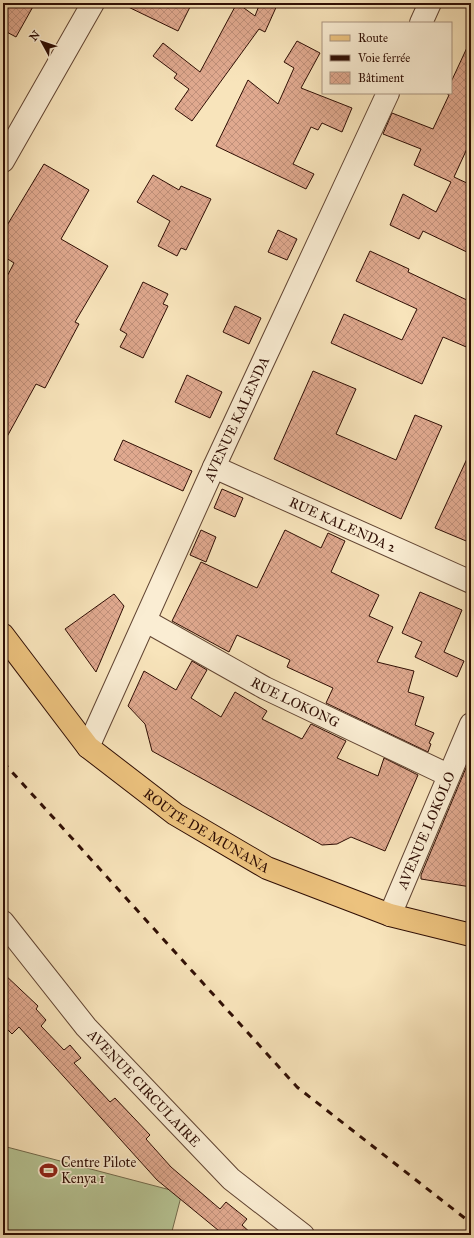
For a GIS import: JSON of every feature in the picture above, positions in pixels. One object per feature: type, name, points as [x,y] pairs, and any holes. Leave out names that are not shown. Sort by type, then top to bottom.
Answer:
[{"type":"main road","name":"ROUTE DE MUNANA","points":[[3,636],[88,747],[174,814],[267,868],[390,915],[471,935]]},
{"type":"street","points":[[3,161],[93,3]]},
{"type":"street","points":[[421,22],[430,3]]},
{"type":"street","name":"AVENUE KALENDA","points":[[88,747],[146,622],[214,468],[388,94]]},
{"type":"street","name":"RUE KALENDA 2","points":[[214,468],[471,582]]},
{"type":"street","name":"RUE LOKONG","points":[[146,622],[265,688],[448,775]]},
{"type":"street","name":"AVENUE LOKOLO","points":[[390,915],[448,775],[471,724]]},
{"type":"street","name":"AVENUE CIRCULAIRE","points":[[3,922],[86,1027],[231,1179],[303,1235]]},
{"type":"green space","name":"Centre Pilote Kenya 1","points":[[3,1146],[182,1193],[171,1235],[3,1235]]},
{"type":"building","points":[[3,3],[35,3],[16,37],[3,30]]},
{"type":"building","points":[[120,3],[192,3],[178,31]]},
{"type":"building","points":[[237,3],[255,16],[260,3],[278,3],[265,32],[259,29],[192,121],[175,109],[189,89],[174,78],[177,74],[153,56],[163,43],[200,72]]},
{"type":"building","points":[[471,39],[471,140],[454,177],[471,185],[471,254],[423,231],[419,239],[390,225],[403,194],[436,212],[451,182],[414,165],[421,149],[383,134],[392,113],[433,129],[449,95],[448,94],[452,94],[452,80]]},
{"type":"building","points":[[297,41],[320,53],[301,88],[352,108],[342,132],[322,123],[318,130],[311,127],[293,164],[314,174],[306,189],[216,146],[248,80],[278,104],[294,68],[284,62]]},
{"type":"building","points":[[44,164],[89,190],[61,239],[108,266],[75,322],[79,324],[45,388],[36,384],[3,444],[3,284],[14,263],[3,256],[3,232]]},
{"type":"building","points":[[153,175],[179,190],[181,186],[211,199],[186,250],[181,248],[177,256],[158,246],[170,221],[137,202]]},
{"type":"building","points":[[278,230],[297,239],[287,260],[268,252]]},
{"type":"building","points":[[370,251],[409,269],[408,272],[471,302],[471,349],[443,337],[422,384],[331,343],[344,314],[402,340],[417,309],[356,281]]},
{"type":"building","points":[[143,282],[168,294],[163,304],[168,306],[143,358],[120,347],[127,334],[120,330]]},
{"type":"building","points":[[235,306],[261,318],[249,344],[223,332]]},
{"type":"building","points":[[313,371],[356,389],[336,434],[396,460],[415,415],[442,426],[401,519],[274,459]]},
{"type":"building","points":[[187,375],[222,392],[210,418],[175,402]]},
{"type":"building","points":[[123,440],[192,471],[183,491],[114,460]]},
{"type":"building","points":[[471,450],[471,543],[435,528]]},
{"type":"building","points":[[222,489],[243,498],[235,517],[214,508]]},
{"type":"building","points":[[201,530],[216,537],[206,562],[190,555]]},
{"type":"building","points":[[285,530],[321,548],[328,533],[345,541],[331,572],[379,595],[369,616],[393,627],[377,662],[414,671],[408,692],[424,697],[415,725],[434,733],[429,743],[431,744],[428,752],[326,703],[333,688],[287,667],[290,660],[237,635],[229,652],[172,621],[201,562],[257,588]]},
{"type":"building","points":[[420,592],[462,610],[444,652],[464,661],[457,677],[415,657],[422,642],[402,633]]},
{"type":"building","points":[[114,594],[124,606],[96,672],[65,629]]},
{"type":"building","points":[[192,661],[207,670],[191,698],[221,717],[235,692],[267,711],[262,719],[302,739],[311,724],[346,741],[337,758],[378,776],[384,758],[418,775],[385,851],[351,837],[337,844],[322,845],[152,751],[145,724],[128,706],[144,671],[176,690]]},
{"type":"building","points":[[471,756],[471,887],[421,879],[421,875]]},
{"type":"building","points":[[3,973],[38,1006],[36,1009],[46,1020],[41,1026],[64,1050],[70,1045],[81,1058],[74,1063],[110,1102],[115,1098],[150,1135],[146,1139],[171,1167],[220,1209],[226,1202],[247,1219],[242,1225],[253,1235],[224,1235],[157,1180],[19,1027],[12,1034],[3,1025]]},
{"type":"railway","points":[[3,762],[297,1087],[471,1223]]},
{"type":"place","name":"Centre Pilote Kenya 1","points":[[48,1170]]}]
